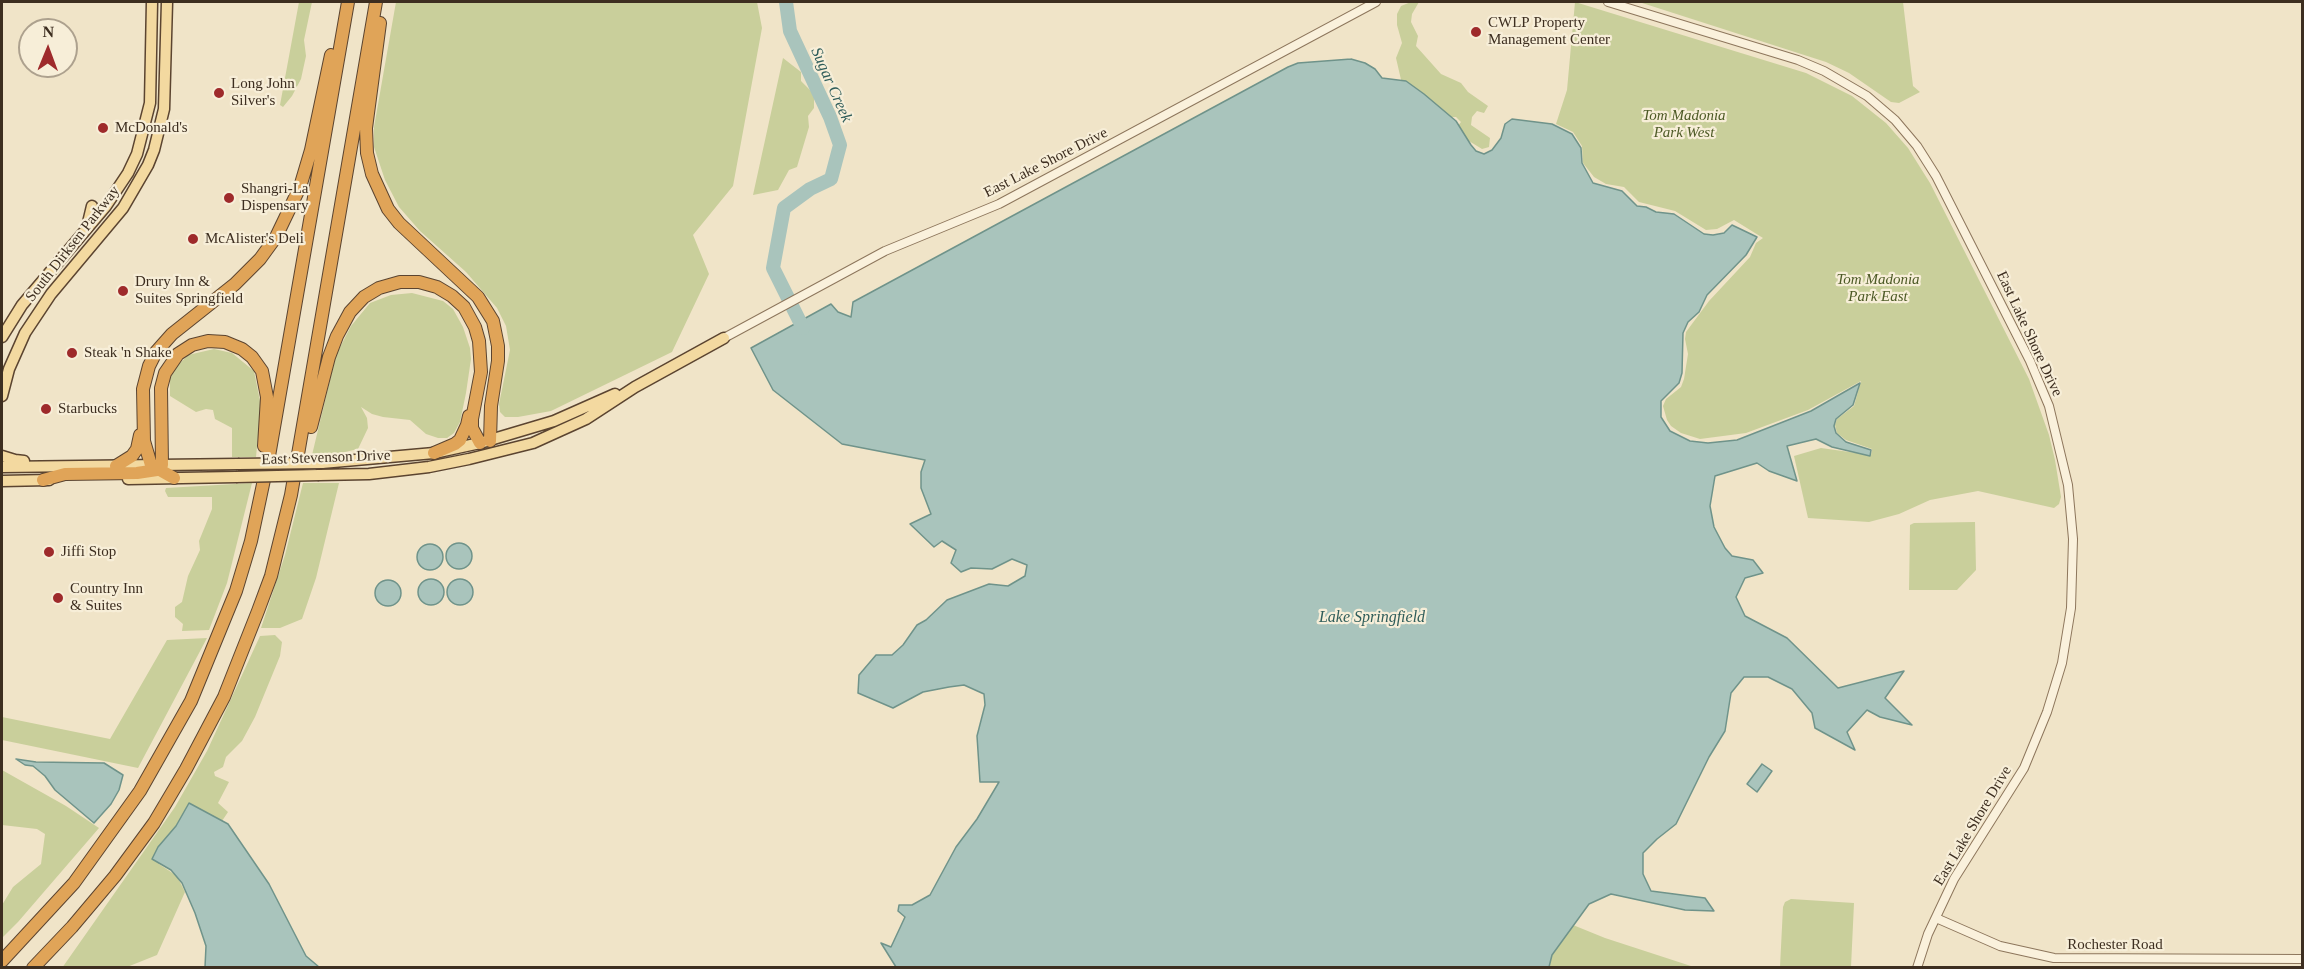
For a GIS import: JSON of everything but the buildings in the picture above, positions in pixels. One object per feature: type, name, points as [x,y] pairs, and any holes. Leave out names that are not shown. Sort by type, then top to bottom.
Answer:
[{"type":"highway","points":[[174,478],[157,466],[144,441],[144,380],[153,358],[172,334],[248,272],[268,249],[286,221],[300,187],[311,150],[331,53],[347,2]]},
{"type":"highway","points":[[2,961],[74,883],[140,791],[191,701],[239,582],[261,500],[272,446],[347,2]]},
{"type":"highway","points":[[33,968],[72,927],[115,876],[154,823],[186,769],[230,684],[271,576],[300,447],[376,2]]},
{"type":"highway","points":[[382,2],[366,128],[367,153],[372,174],[388,209],[399,223],[478,297],[494,321],[498,361],[485,442]]},
{"type":"highway","points":[[279,543],[292,515],[308,436],[329,357],[343,322],[358,302],[372,292],[390,284],[409,281],[437,287],[458,301],[472,321],[479,341],[481,372],[472,428],[485,442]]},
{"type":"highway","points":[[116,466],[132,456],[140,442],[140,387],[143,372],[152,352],[165,337],[172,334]]},
{"type":"highway","points":[[157,466],[161,388],[165,373],[173,359],[184,349],[208,341],[231,343],[248,353],[256,362],[264,379],[267,415],[264,447],[241,557],[239,582]]},
{"type":"highway","points":[[434,453],[455,444],[463,435],[480,359]]},
{"type":"highway","points":[[43,480],[65,474],[137,473],[157,466]]},
{"type":"main road","name":"South Dirksen Parkway","points":[[2,337],[22,305],[117,191],[128,173],[141,142],[148,115],[152,85],[152,2]]},
{"type":"main road","name":"South Dirksen Parkway","points":[[2,396],[9,369],[24,333],[51,294],[131,198],[154,150],[165,98],[167,2]]},
{"type":"main road","points":[[85,230],[92,207]]},
{"type":"main road","name":"East Stevenson Drive","points":[[2,467],[322,463],[434,453],[485,442],[554,422],[635,387],[724,338]]},
{"type":"main road","name":"East Stevenson Drive","points":[[2,480],[369,474],[429,467],[533,443],[565,430],[635,387]]},
{"type":"main road","points":[[485,442],[487,455]]},
{"type":"main road","points":[[2,456],[15,460],[71,460],[86,466]]},
{"type":"street","name":"East Lake Shore Drive","points":[[724,338],[885,251],[999,204],[1376,2]]},
{"type":"street","name":"East Lake Shore Drive","points":[[1608,2],[1798,60],[1824,71],[1867,96],[1895,120],[1917,146],[1936,176],[2030,361],[2049,406],[2068,485],[2073,539],[2071,608],[2065,649],[2048,711],[2024,768],[1973,848],[1936,918],[1917,968]]},
{"type":"street","name":"Rochester Road","points":[[1936,918],[2000,946],[2054,958],[2302,959]]},
{"type":"green space","points":[[299,2],[312,2],[304,40],[306,56],[301,79],[283,107],[280,105]]},
{"type":"green space","points":[[396,2],[757,2],[762,28],[733,186],[693,235],[709,274],[672,352],[551,411],[518,417],[505,417],[500,412],[499,404],[510,350],[506,326],[497,308],[466,272],[420,231],[399,207],[385,180],[374,147],[374,127]]},
{"type":"green space","points":[[1419,2],[1412,14],[1411,22],[1418,36],[1416,46],[1441,74],[1461,83],[1468,92],[1488,106],[1484,113],[1477,111],[1472,117],[1471,125],[1490,138],[1489,147],[1482,149],[1456,133],[1456,128],[1461,122],[1456,117],[1447,117],[1402,84],[1396,58],[1402,43],[1397,25],[1397,14],[1401,6]]},
{"type":"green space","points":[[1575,2],[1806,73],[1852,96],[1886,123],[1908,148],[1930,183],[2029,379],[2049,435],[2055,460],[2061,497],[2059,504],[2054,508],[1978,491],[1930,500],[1899,514],[1869,522],[1808,518],[1794,456],[1821,448],[1871,455],[1872,449],[1846,440],[1837,433],[1835,425],[1837,419],[1854,406],[1861,381],[1808,410],[1746,433],[1700,439],[1681,433],[1671,426],[1663,406],[1666,399],[1681,387],[1684,379],[1688,354],[1686,332],[1709,301],[1750,257],[1756,243],[1763,238],[1734,220],[1717,229],[1706,230],[1675,211],[1639,202],[1624,187],[1606,184],[1594,177],[1583,163],[1582,146],[1573,132],[1556,124],[1567,90]]},
{"type":"green space","points":[[1639,2],[1903,2],[1913,86],[1920,92],[1899,103],[1891,102],[1849,73],[1826,62]]},
{"type":"green space","points":[[783,58],[801,72],[801,81],[814,94],[814,108],[808,116],[809,127],[797,167],[789,170],[778,190],[753,195]]},
{"type":"green space","points":[[412,293],[443,301],[453,309],[463,327],[470,348],[471,359],[466,393],[460,422],[454,433],[447,438],[438,438],[426,434],[410,420],[383,417],[372,414],[361,407],[367,418],[368,428],[358,449],[332,455],[312,455],[336,355],[351,326],[370,303],[391,295]]},
{"type":"green space","points":[[214,349],[232,353],[254,371],[261,406],[256,457],[232,457],[232,428],[215,419],[213,410],[206,409],[196,412],[170,396],[170,378],[176,367],[188,355]]},
{"type":"green space","points":[[252,483],[227,583],[209,630],[182,631],[183,624],[175,617],[175,607],[182,602],[188,576],[200,550],[199,541],[212,509],[212,497],[168,497],[166,488]]},
{"type":"green space","points":[[303,483],[339,483],[316,578],[302,619],[280,628],[261,628],[285,555]]},
{"type":"green space","points":[[1975,522],[1976,570],[1957,590],[1909,590],[1910,525],[1914,523]]},
{"type":"green space","points":[[275,635],[282,642],[280,656],[255,717],[242,741],[226,757],[223,767],[214,772],[215,776],[229,782],[218,803],[228,812],[222,821],[189,803],[159,864],[177,876],[185,892],[157,955],[127,967],[62,968],[175,807],[207,751],[260,636]]},
{"type":"green space","points":[[207,638],[138,768],[2,740],[2,717],[110,739],[167,640]]},
{"type":"green space","points":[[2,770],[66,806],[99,828],[2,938],[2,905],[13,887],[41,864],[45,834],[37,829],[2,825]]},
{"type":"green space","points":[[1791,899],[1854,903],[1851,967],[1780,967],[1783,907],[1785,902]]},
{"type":"green space","points":[[1573,925],[1694,967],[1549,968],[1552,955]]},
{"type":"water","name":"Lake Springfield","points":[[1351,59],[1375,69],[1382,78],[1406,81],[1424,94],[1456,121],[1476,151],[1484,154],[1492,150],[1501,138],[1505,124],[1512,119],[1552,124],[1572,134],[1581,148],[1582,163],[1593,183],[1622,191],[1637,206],[1656,212],[1674,214],[1704,234],[1724,233],[1732,225],[1757,237],[1746,255],[1707,295],[1699,312],[1688,322],[1683,333],[1682,373],[1679,383],[1661,401],[1661,417],[1670,431],[1690,441],[1708,443],[1737,440],[1811,411],[1860,383],[1853,405],[1836,419],[1834,426],[1836,433],[1846,442],[1871,450],[1870,456],[1832,447],[1816,439],[1787,446],[1797,481],[1769,471],[1757,463],[1715,476],[1710,506],[1714,527],[1725,548],[1732,556],[1753,560],[1763,573],[1745,578],[1736,597],[1745,616],[1787,638],[1838,688],[1904,671],[1885,698],[1912,725],[1880,717],[1867,710],[1847,732],[1855,750],[1815,728],[1812,713],[1792,689],[1768,677],[1744,677],[1731,693],[1725,731],[1709,757],[1676,824],[1643,853],[1643,874],[1651,891],[1705,898],[1714,911],[1685,910],[1611,894],[1589,904],[1552,955],[1549,967],[896,967],[881,943],[891,947],[905,917],[898,911],[899,905],[912,905],[930,895],[956,847],[977,819],[999,782],[980,782],[977,736],[985,705],[984,694],[964,685],[949,687],[923,692],[893,708],[858,693],[859,675],[876,655],[892,655],[903,645],[917,625],[926,620],[947,600],[989,584],[1008,586],[1025,576],[1027,565],[1012,559],[992,569],[971,568],[961,572],[951,563],[956,550],[942,541],[934,547],[910,524],[931,514],[921,488],[921,472],[925,460],[842,444],[773,390],[751,348],[831,304],[838,312],[851,317],[853,302],[1288,67],[1298,63]]},
{"type":"water","points":[[459,543],[468,547],[472,556],[468,565],[459,569],[450,565],[446,556],[450,547]]},
{"type":"water","points":[[430,544],[439,548],[443,557],[439,566],[430,570],[421,566],[417,557],[421,548]]},
{"type":"water","points":[[431,579],[440,583],[444,592],[440,601],[431,605],[422,601],[418,592],[422,583]]},
{"type":"water","points":[[460,579],[469,583],[473,592],[469,601],[460,605],[451,601],[447,592],[451,583]]},
{"type":"water","points":[[388,580],[397,584],[401,593],[397,602],[388,606],[379,602],[375,593],[379,584]]},
{"type":"water","points":[[16,759],[36,762],[104,763],[123,775],[119,790],[111,804],[94,823],[55,790],[45,776],[33,766],[25,765]]},
{"type":"water","points":[[1762,764],[1772,771],[1757,792],[1747,784]]},
{"type":"water","points":[[189,803],[228,824],[269,884],[306,956],[319,967],[205,967],[206,946],[182,883],[171,870],[152,859],[158,847],[176,826]]},
{"type":"waterway","name":"Sugar Creek","points":[[786,2],[790,31],[830,117],[840,145],[831,179],[810,189],[784,208],[773,268],[803,328]]},
{"type":"place","name":"CWLP Property Management Center","points":[[1476,32]]},
{"type":"place","name":"Long John Silver's","points":[[219,93]]},
{"type":"place","name":"McDonald's","points":[[103,128]]},
{"type":"place","name":"Shangri-La Dispensary","points":[[229,198]]},
{"type":"place","name":"McAlister's Deli","points":[[193,239]]},
{"type":"place","name":"Drury Inn & Suites Springfield","points":[[123,291]]},
{"type":"place","name":"Steak 'n Shake","points":[[72,353]]},
{"type":"place","name":"Starbucks","points":[[46,409]]},
{"type":"place","name":"Jiffi Stop","points":[[49,552]]},
{"type":"place","name":"Country Inn & Suites","points":[[58,598]]},
{"type":"park label","name":"Tom Madonia Park West","points":[[1684,124]]},
{"type":"park label","name":"Tom Madonia Park East","points":[[1878,288]]}]
